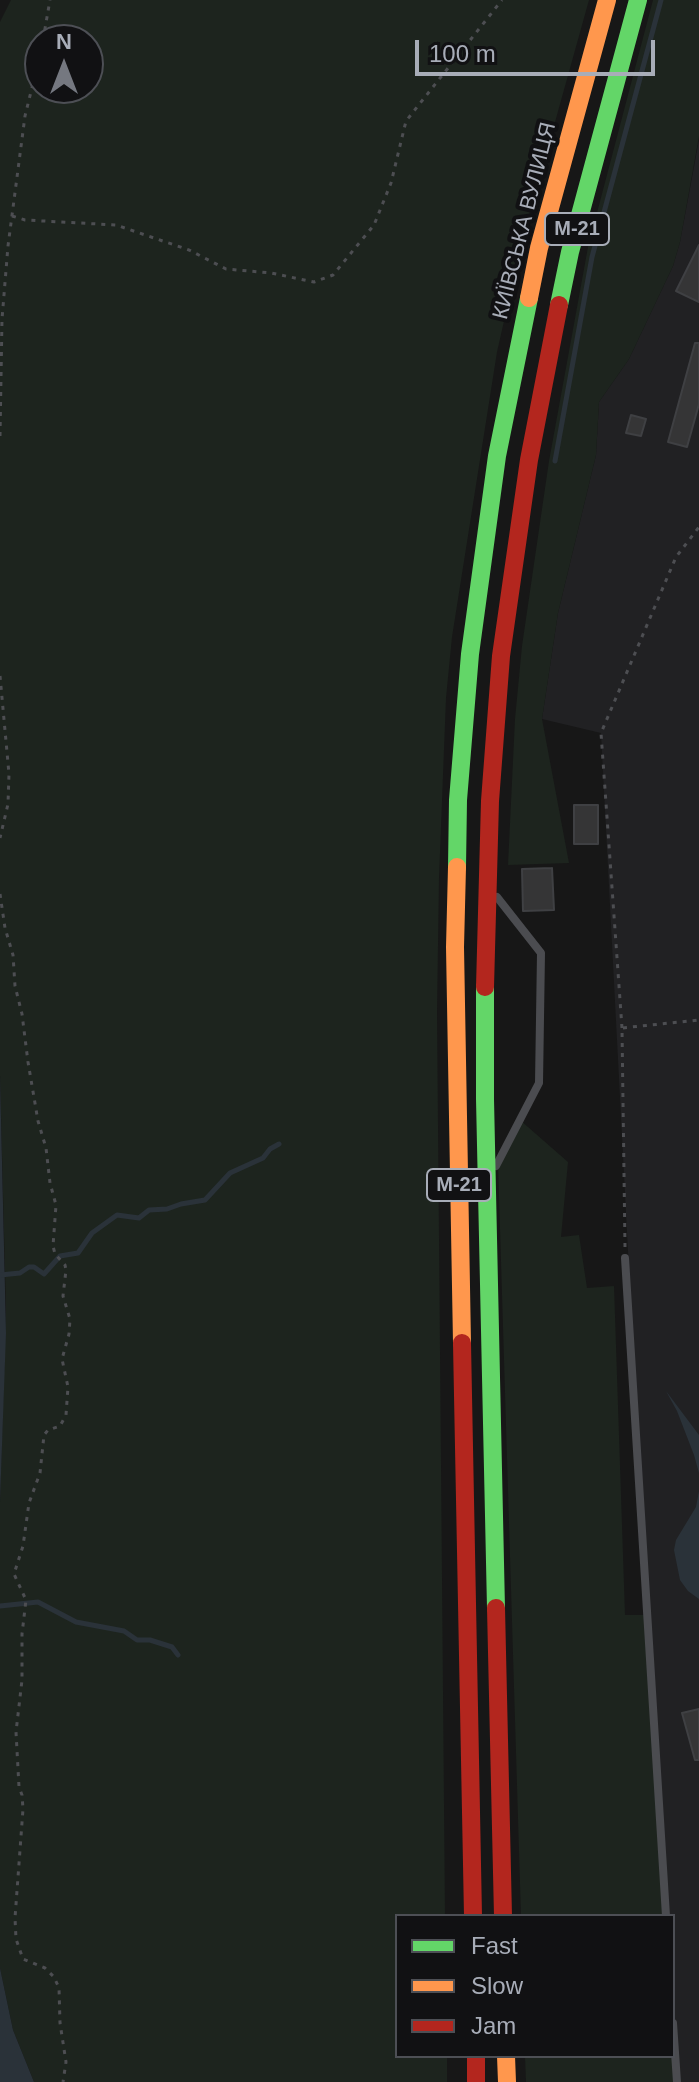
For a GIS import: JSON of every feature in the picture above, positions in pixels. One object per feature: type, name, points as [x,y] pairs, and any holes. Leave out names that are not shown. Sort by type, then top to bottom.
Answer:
[{"type":"highway","name":"КИЇВСЬКА ВУЛИЦЯ","points":[[455,947],[458,800],[470,654],[497,456],[539,248],[607,0]]},
{"type":"highway","name":"М-21","points":[[503,1914],[487,1184],[485,948],[490,801],[501,656],[529,460],[570,252],[638,0]]},
{"type":"highway","name":"М-21","points":[[455,947],[473,1914]]},
{"type":"highway","points":[[455,947],[485,948]]},
{"type":"highway","points":[[476,2058],[476,2082]]},
{"type":"highway","points":[[506,2058],[507,2082]]},
{"type":"lane","points":[[487,885],[541,953],[539,1083],[487,1184]]},
{"type":"lane","points":[[625,1258],[666,1914]]},
{"type":"lane","points":[[675,2052],[677,2082]]},
{"type":"path","points":[[46,24],[50,0]]},
{"type":"path","points":[[12,216],[25,220],[116,225],[189,250],[226,269],[271,273],[314,282],[333,275],[374,225],[391,183],[406,121],[502,0]]},
{"type":"path","points":[[0,436],[2,319],[12,216],[28,104]]},
{"type":"path","points":[[625,1258],[622,1028],[601,733],[676,557],[699,527]]},
{"type":"path","points":[[0,676],[9,774],[8,804],[0,838]]},
{"type":"path","points":[[0,894],[13,955],[15,986],[38,1121],[56,1205],[55,1254],[66,1270],[63,1296],[70,1319],[62,1359],[68,1387],[67,1408],[60,1426],[44,1435],[40,1473],[29,1503],[23,1546],[14,1574],[26,1600],[16,1732],[23,1809],[16,1939],[23,1959],[45,1968],[59,1988],[66,2062],[63,2082]]},
{"type":"path","points":[[622,1028],[699,1020]]},
{"type":"shaded area","points":[[11,0],[589,0],[523,237],[497,352],[452,637],[446,698],[437,1012],[445,1914],[395,1914],[395,2058],[447,2058],[447,2082],[34,2082],[13,2030],[0,1968],[0,1502],[6,1309],[0,1076],[0,22]]},
{"type":"shaded area","points":[[653,0],[699,0],[699,136],[673,266],[629,359],[599,402],[596,455],[558,613],[542,719],[569,863],[508,865],[522,646],[549,461],[588,247]]},
{"type":"shaded area","points":[[699,140],[699,2082],[677,2082],[675,1914],[666,1914],[647,1615],[601,733],[542,719],[558,613],[596,455],[599,402],[629,359],[673,266]]},
{"type":"shaded area","points":[[0,1076],[6,1333],[0,1502]]},
{"type":"shaded area","points":[[520,1120],[568,1162],[561,1237],[579,1235],[587,1288],[614,1286],[625,1615],[647,1615],[665,1914],[521,1914],[498,1163]]},
{"type":"shaded area","points":[[666,1391],[699,1435],[699,1473],[677,1411]]},
{"type":"shaded area","points":[[699,1491],[699,1599],[680,1580],[674,1550],[676,1540],[696,1507]]},
{"type":"shaded area","points":[[0,1968],[13,2030],[34,2082],[0,2082]]},
{"type":"shaded area","points":[[525,2058],[673,2058],[676,2082],[526,2082]]},
{"type":"building","points":[[699,245],[699,302],[676,291]]},
{"type":"building","points":[[695,343],[699,343],[699,404],[687,447],[668,442]]},
{"type":"building","points":[[631,415],[646,419],[641,436],[626,433]]},
{"type":"building","points":[[574,805],[598,805],[598,844],[574,844]]},
{"type":"building","points":[[552,868],[554,910],[523,911],[522,869]]},
{"type":"building","points":[[699,1709],[699,1760],[695,1760],[682,1713]]},
{"type":"waterway","points":[[555,461],[592,257],[661,0]]},
{"type":"waterway","points":[[0,1275],[20,1273],[29,1267],[44,1274],[60,1256],[78,1253],[92,1233],[117,1215],[139,1218],[149,1210],[205,1200],[230,1173],[263,1158],[279,1144]]},
{"type":"waterway","points":[[0,1606],[38,1602],[76,1622],[124,1631],[137,1640],[150,1640],[172,1647],[178,1655]]},
{"type":"traffic: fast","points":[[559,305],[570,252],[638,0]]},
{"type":"traffic: fast","points":[[457,867],[458,800],[470,654],[497,456],[529,298]]},
{"type":"traffic: fast","points":[[485,987],[496,1608]]},
{"type":"traffic: slow","points":[[529,298],[539,248],[607,0]]},
{"type":"traffic: slow","points":[[457,867],[455,947],[462,1343]]},
{"type":"traffic: slow","points":[[506,2058],[507,2082]]},
{"type":"traffic: jam","points":[[485,987],[490,801],[501,656],[529,460],[559,305]]},
{"type":"traffic: jam","points":[[462,1343],[473,1914]]},
{"type":"traffic: jam","points":[[496,1608],[503,1914]]},
{"type":"traffic: jam","points":[[476,2058],[476,2082]]}]
